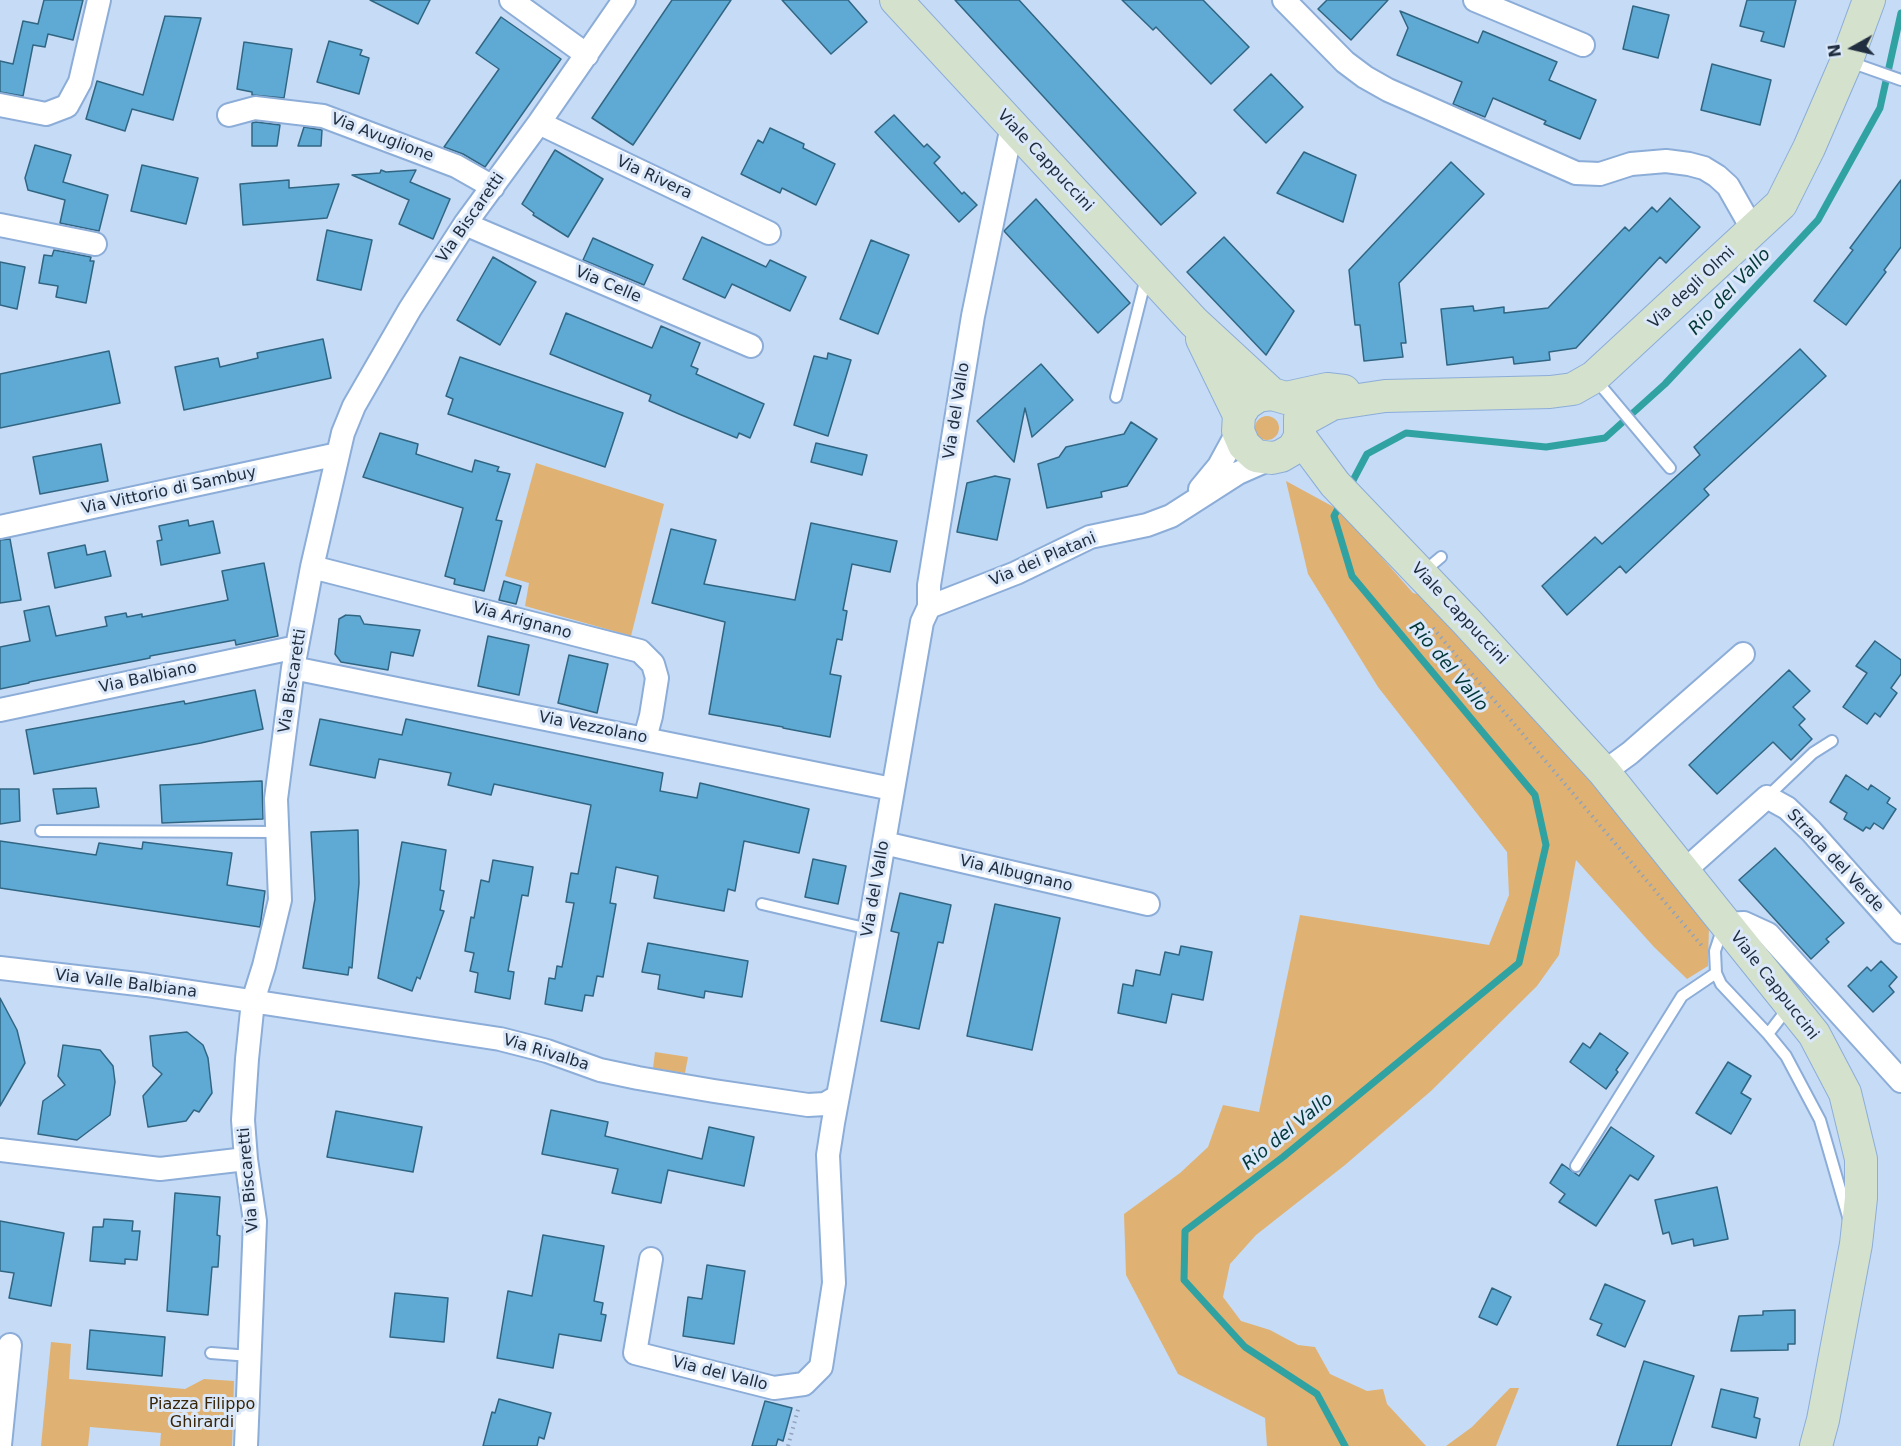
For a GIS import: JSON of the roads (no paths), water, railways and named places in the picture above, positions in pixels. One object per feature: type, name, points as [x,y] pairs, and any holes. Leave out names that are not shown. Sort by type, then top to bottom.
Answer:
[{"type":"main road","name":"Viale Cappuccini","points":[[896,0],[1194,322],[1298,442],[1361,509],[1431,565],[1604,772],[1814,1034],[1845,1093],[1861,1159],[1861,1198],[1856,1244],[1823,1420],[1816,1446]]},
{"type":"main road","name":"Via degli Olmi","points":[[1238,423],[1246,404],[1258,396],[1298,442],[1332,404],[1385,396],[1550,392],[1573,389],[1594,377],[1781,204],[1859,65],[1869,0]]},
{"type":"main road","name":"Viale Cappuccini","points":[[1194,322],[1238,423],[1244,445],[1256,456],[1298,442]]},
{"type":"street","points":[[0,105],[46,114],[68,106],[80,82],[99,0]]},
{"type":"street","points":[[511,0],[587,55]]},
{"type":"street","name":"Via Biscaretti","points":[[246,1446],[255,1221],[243,1120],[253,1001],[280,900],[276,799],[295,657],[312,567],[343,433],[354,406],[410,309],[465,224],[539,123],[624,0]]},
{"type":"street","points":[[1284,0],[1345,62],[1388,90],[1576,173],[1600,174],[1645,162],[1666,161],[1704,168],[1728,186],[1753,230]]},
{"type":"street","points":[[1475,0],[1583,45]]},
{"type":"street","name":"Via Avuglione","points":[[230,114],[255,108],[323,116],[456,166],[493,187]]},
{"type":"street","name":"Via Rivera","points":[[539,123],[769,232]]},
{"type":"street","name":"Via del Vallo","points":[[651,1259],[635,1353],[774,1388],[804,1384],[821,1368],[834,1283],[828,1155],[922,622],[929,607],[929,585],[973,316],[1012,126]]},
{"type":"street","name":"Via Celle","points":[[465,224],[751,346]]},
{"type":"street","points":[[0,225],[95,244]]},
{"type":"street","name":"Via dei Platani","points":[[1190,502],[1220,466],[1238,423]]},
{"type":"street","name":"Via dei Platani","points":[[929,607],[1016,573],[1090,537],[1147,525],[1171,516],[1238,472],[1298,442]]},
{"type":"street","name":"Via Vittorio di Sambuy","points":[[0,527],[338,454]]},
{"type":"street","name":"Via Arignano","points":[[312,567],[640,651],[653,664],[657,678],[645,738]]},
{"type":"street","points":[[1604,772],[1630,753],[1743,654]]},
{"type":"street","name":"Via Balbiano","points":[[0,710],[295,657]]},
{"type":"street","name":"Via Vezzolano","points":[[295,657],[645,738],[892,789]]},
{"type":"street","points":[[1684,871],[1767,797]]},
{"type":"street","name":"Strada del Verde","points":[[1767,797],[1787,808],[1811,831],[1901,932]]},
{"type":"street","name":"Via Albugnano","points":[[884,843],[1148,904]]},
{"type":"street","points":[[1724,924],[1744,923],[1768,934],[1901,1082]]},
{"type":"street","name":"Via Valle Balbiana","points":[[0,968],[147,985],[253,1001]]},
{"type":"street","name":"Via Rivalba","points":[[253,1001],[500,1039],[547,1051],[600,1070],[650,1080],[808,1105],[825,1104],[837,1097]]},
{"type":"street","points":[[0,1150],[160,1169],[246,1159]]},
{"type":"street","points":[[0,1445],[9,1345]]},
{"type":"lane","points":[[1859,65],[1900,79]]},
{"type":"lane","points":[[1116,397],[1147,272]]},
{"type":"lane","points":[[1594,377],[1670,468]]},
{"type":"lane","points":[[1767,797],[1814,753],[1832,741]]},
{"type":"lane","points":[[41,831],[277,832]]},
{"type":"lane","points":[[762,904],[869,929]]},
{"type":"lane","points":[[1724,924],[1715,951],[1716,968],[1721,984],[1786,1056],[1820,1120],[1856,1244]]},
{"type":"lane","points":[[1576,1166],[1682,996],[1716,968]]},
{"type":"lane","points":[[1768,1034],[1791,1004]]},
{"type":"lane","points":[[211,1353],[250,1356]]},
{"type":"waterway","name":"Rio del Vallo","points":[[1349,488],[1367,454],[1406,433],[1546,447],[1605,438],[1665,384],[1818,220],[1880,108],[1901,13]]},
{"type":"waterway","name":"Rio del Vallo","points":[[1341,503],[1334,516],[1352,576],[1535,795],[1546,845],[1519,963],[1283,1157],[1185,1231],[1184,1280],[1245,1347],[1317,1394],[1345,1446]]},
{"type":"park label","name":"Piazza Filippo Ghirardi","points":[[202,1414]]}]
